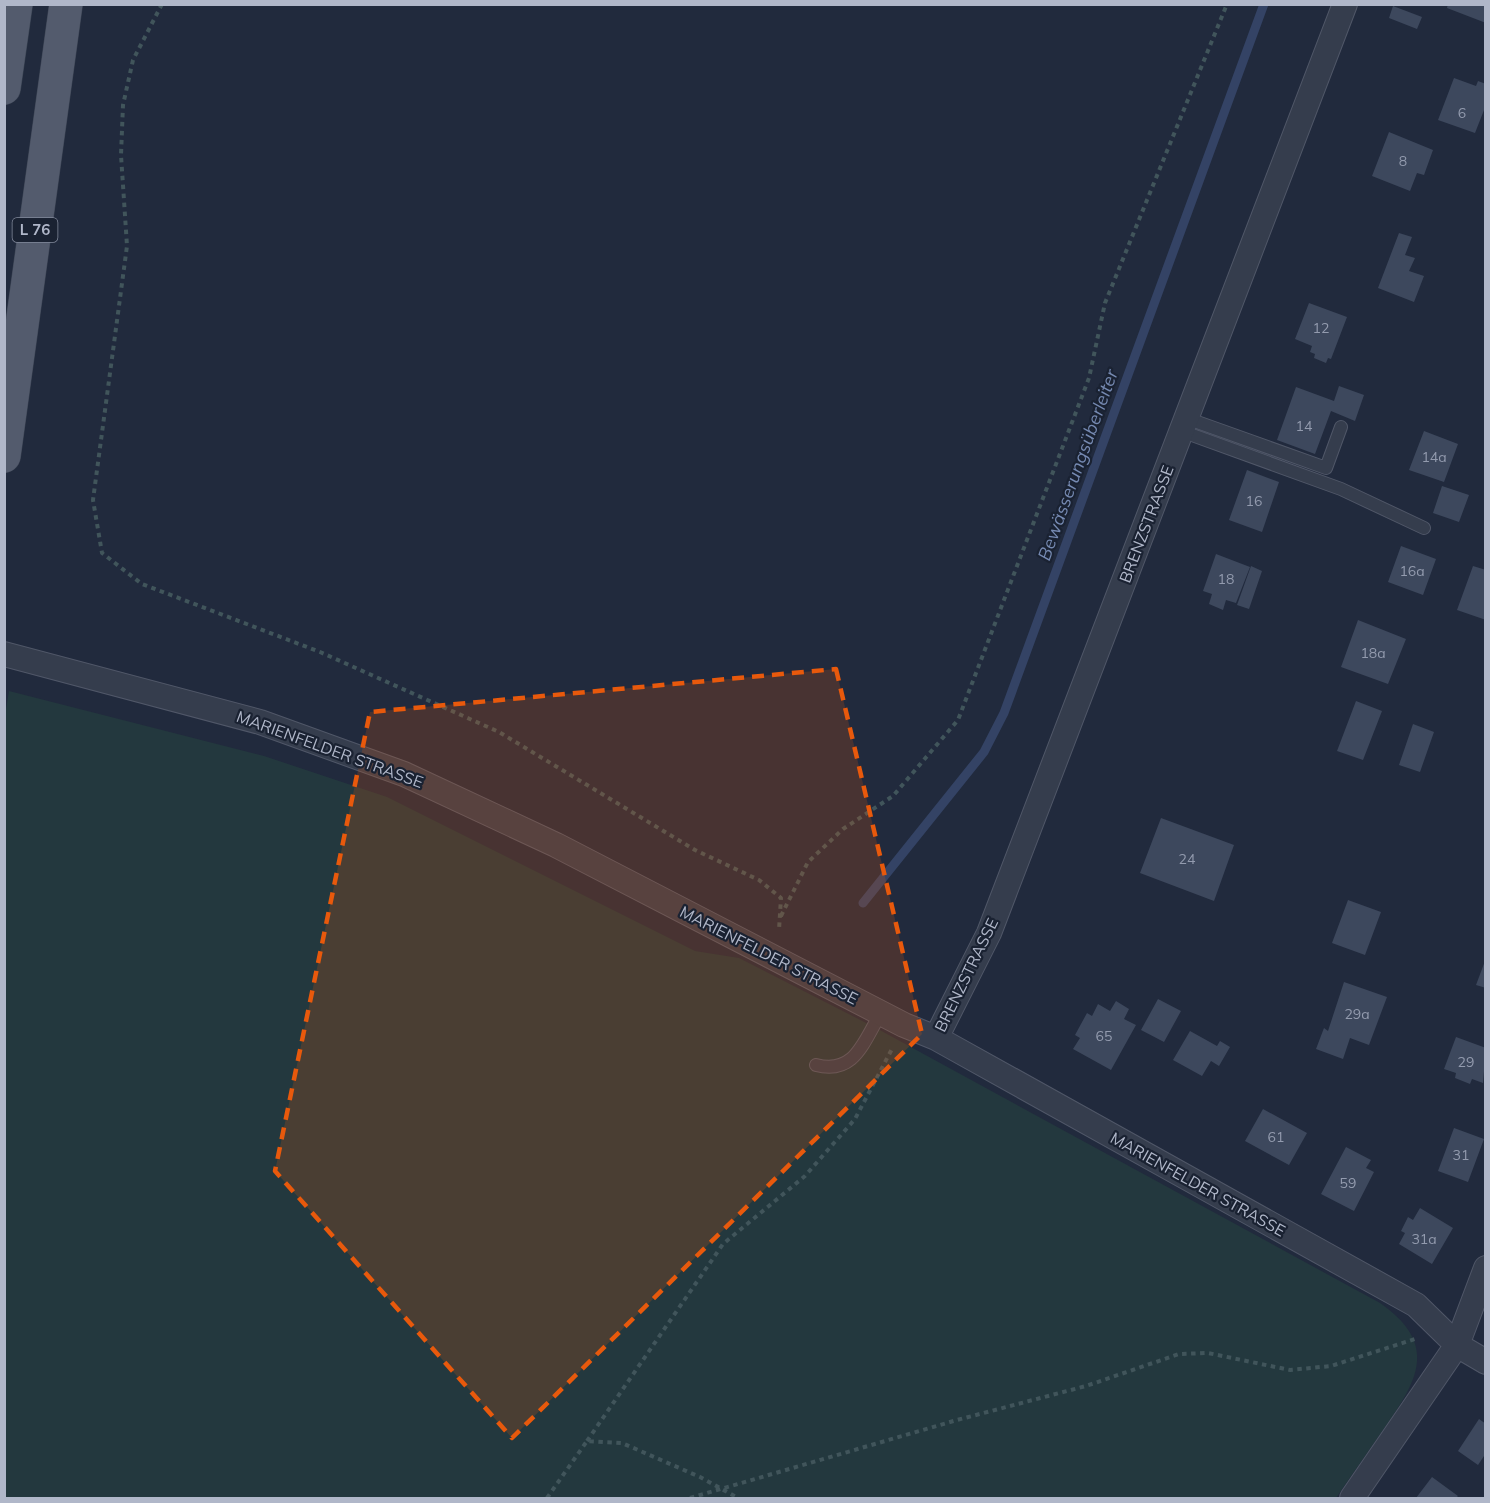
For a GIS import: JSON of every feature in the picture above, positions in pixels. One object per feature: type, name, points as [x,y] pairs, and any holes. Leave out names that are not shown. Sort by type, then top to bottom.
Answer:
[{"type":"main road","points":[[4,88],[16,4]]},
{"type":"main road","name":"L 76","points":[[4,456],[66,4]]},
{"type":"street","name":"BRENZSTRASSE","points":[[936,1038],[989,933],[1345,4]]},
{"type":"street","name":"MARIENFELDER STRASSE","points":[[4,654],[260,722],[404,774],[556,845],[881,1014],[936,1038],[1416,1305],[1449,1337],[1485,1362]]},
{"type":"street","points":[[1352,1498],[1449,1337],[1485,1268]]},
{"type":"lane","points":[[1184,424],[1326,468],[1341,427]]},
{"type":"lane","points":[[1184,424],[1341,489],[1424,528]]},
{"type":"lane","points":[[816,1065],[832,1069],[850,1062],[881,1014]]},
{"type":"path","points":[[162,4],[133,60],[123,105],[121,155],[126,246],[93,500],[102,553],[142,584],[320,652],[499,732],[695,850],[759,880],[781,898],[781,926],[768,956]]},
{"type":"path","points":[[781,917],[808,862],[843,829],[893,796],[958,720],[1089,378],[1105,303],[1227,4]]},
{"type":"path","points":[[547,1498],[723,1244],[805,1176],[855,1119],[904,1025]]},
{"type":"path","points":[[690,1498],[1086,1386],[1179,1354],[1208,1353],[1290,1370],[1331,1366],[1449,1337]]},
{"type":"path","points":[[587,1441],[622,1443],[738,1498]]},
{"type":"highlighted area","points":[[836,669],[922,1034],[512,1438],[275,1171],[370,712]]},
{"type":"green space","points":[[9,691],[264,756],[387,797],[695,951],[739,958],[876,1028],[1380,1303],[1399,1319],[1411,1334],[1416,1349],[1417,1364],[1413,1379],[1395,1412],[1336,1498],[5,1498],[4,721]]},
{"type":"building","points":[[1448,4],[1486,4],[1486,23],[1447,8]]},
{"type":"building","points":[[1393,6],[1422,17],[1417,29],[1389,18]]},
{"type":"building","points":[[1454,78],[1476,86],[1478,81],[1486,84],[1486,105],[1475,133],[1438,120]]},
{"type":"building","points":[[1389,132],[1433,150],[1424,175],[1417,173],[1410,191],[1372,176]]},
{"type":"building","points":[[1399,233],[1412,237],[1405,255],[1415,258],[1409,271],[1424,276],[1414,302],[1378,288]]},
{"type":"building","points":[[1309,303],[1347,317],[1331,359],[1328,358],[1326,363],[1314,358],[1315,354],[1310,352],[1312,346],[1295,339]]},
{"type":"building","points":[[1339,386],[1364,395],[1355,421],[1331,411],[1315,454],[1277,440],[1296,387],[1334,401]]},
{"type":"building","points":[[1424,431],[1458,444],[1444,482],[1409,470]]},
{"type":"building","points":[[1247,470],[1279,482],[1262,532],[1229,520]]},
{"type":"building","points":[[1442,486],[1469,495],[1459,522],[1433,513]]},
{"type":"building","points":[[1401,546],[1436,559],[1423,595],[1388,582]]},
{"type":"building","points":[[1216,554],[1250,567],[1236,603],[1226,600],[1223,610],[1209,604],[1212,594],[1203,591]]},
{"type":"building","points":[[1251,566],[1262,571],[1249,609],[1237,605]]},
{"type":"building","points":[[1473,566],[1486,570],[1486,620],[1457,610]]},
{"type":"building","points":[[1358,620],[1406,639],[1388,684],[1341,667]]},
{"type":"building","points":[[1356,701],[1382,711],[1363,760],[1337,751]]},
{"type":"building","points":[[1413,724],[1434,732],[1420,772],[1399,765]]},
{"type":"building","points":[[1161,818],[1234,845],[1214,901],[1140,873]]},
{"type":"building","points":[[1348,900],[1381,912],[1365,955],[1332,943]]},
{"type":"building","points":[[1486,961],[1486,988],[1476,985]]},
{"type":"building","points":[[1344,982],[1387,997],[1369,1045],[1350,1038],[1343,1059],[1316,1049],[1324,1028],[1328,1031]]},
{"type":"building","points":[[1158,999],[1181,1011],[1164,1042],[1141,1030]]},
{"type":"building","points":[[1116,1001],[1129,1009],[1124,1019],[1136,1025],[1111,1070],[1073,1049],[1080,1038],[1075,1035],[1087,1013],[1092,1016],[1098,1004],[1110,1011]]},
{"type":"building","points":[[1190,1031],[1217,1046],[1220,1041],[1230,1047],[1219,1066],[1211,1061],[1202,1076],[1173,1060]]},
{"type":"building","points":[[1456,1037],[1486,1048],[1483,1083],[1472,1079],[1470,1084],[1455,1078],[1456,1073],[1444,1069]]},
{"type":"building","points":[[1263,1109],[1307,1133],[1289,1165],[1245,1141]]},
{"type":"building","points":[[1454,1128],[1484,1139],[1468,1182],[1438,1171]]},
{"type":"building","points":[[1346,1147],[1371,1160],[1366,1168],[1374,1172],[1354,1211],[1321,1194]]},
{"type":"building","points":[[1420,1208],[1453,1228],[1432,1264],[1399,1244],[1405,1233],[1401,1231],[1408,1217],[1413,1220]]},
{"type":"building","points":[[1479,1419],[1486,1424],[1486,1453],[1478,1465],[1458,1451]]},
{"type":"building","points":[[1432,1477],[1458,1496],[1456,1498],[1416,1498]]},
{"type":"waterway","name":"Bewässerungsüberleiter","points":[[863,903],[984,752],[1004,713],[1264,4]]}]
